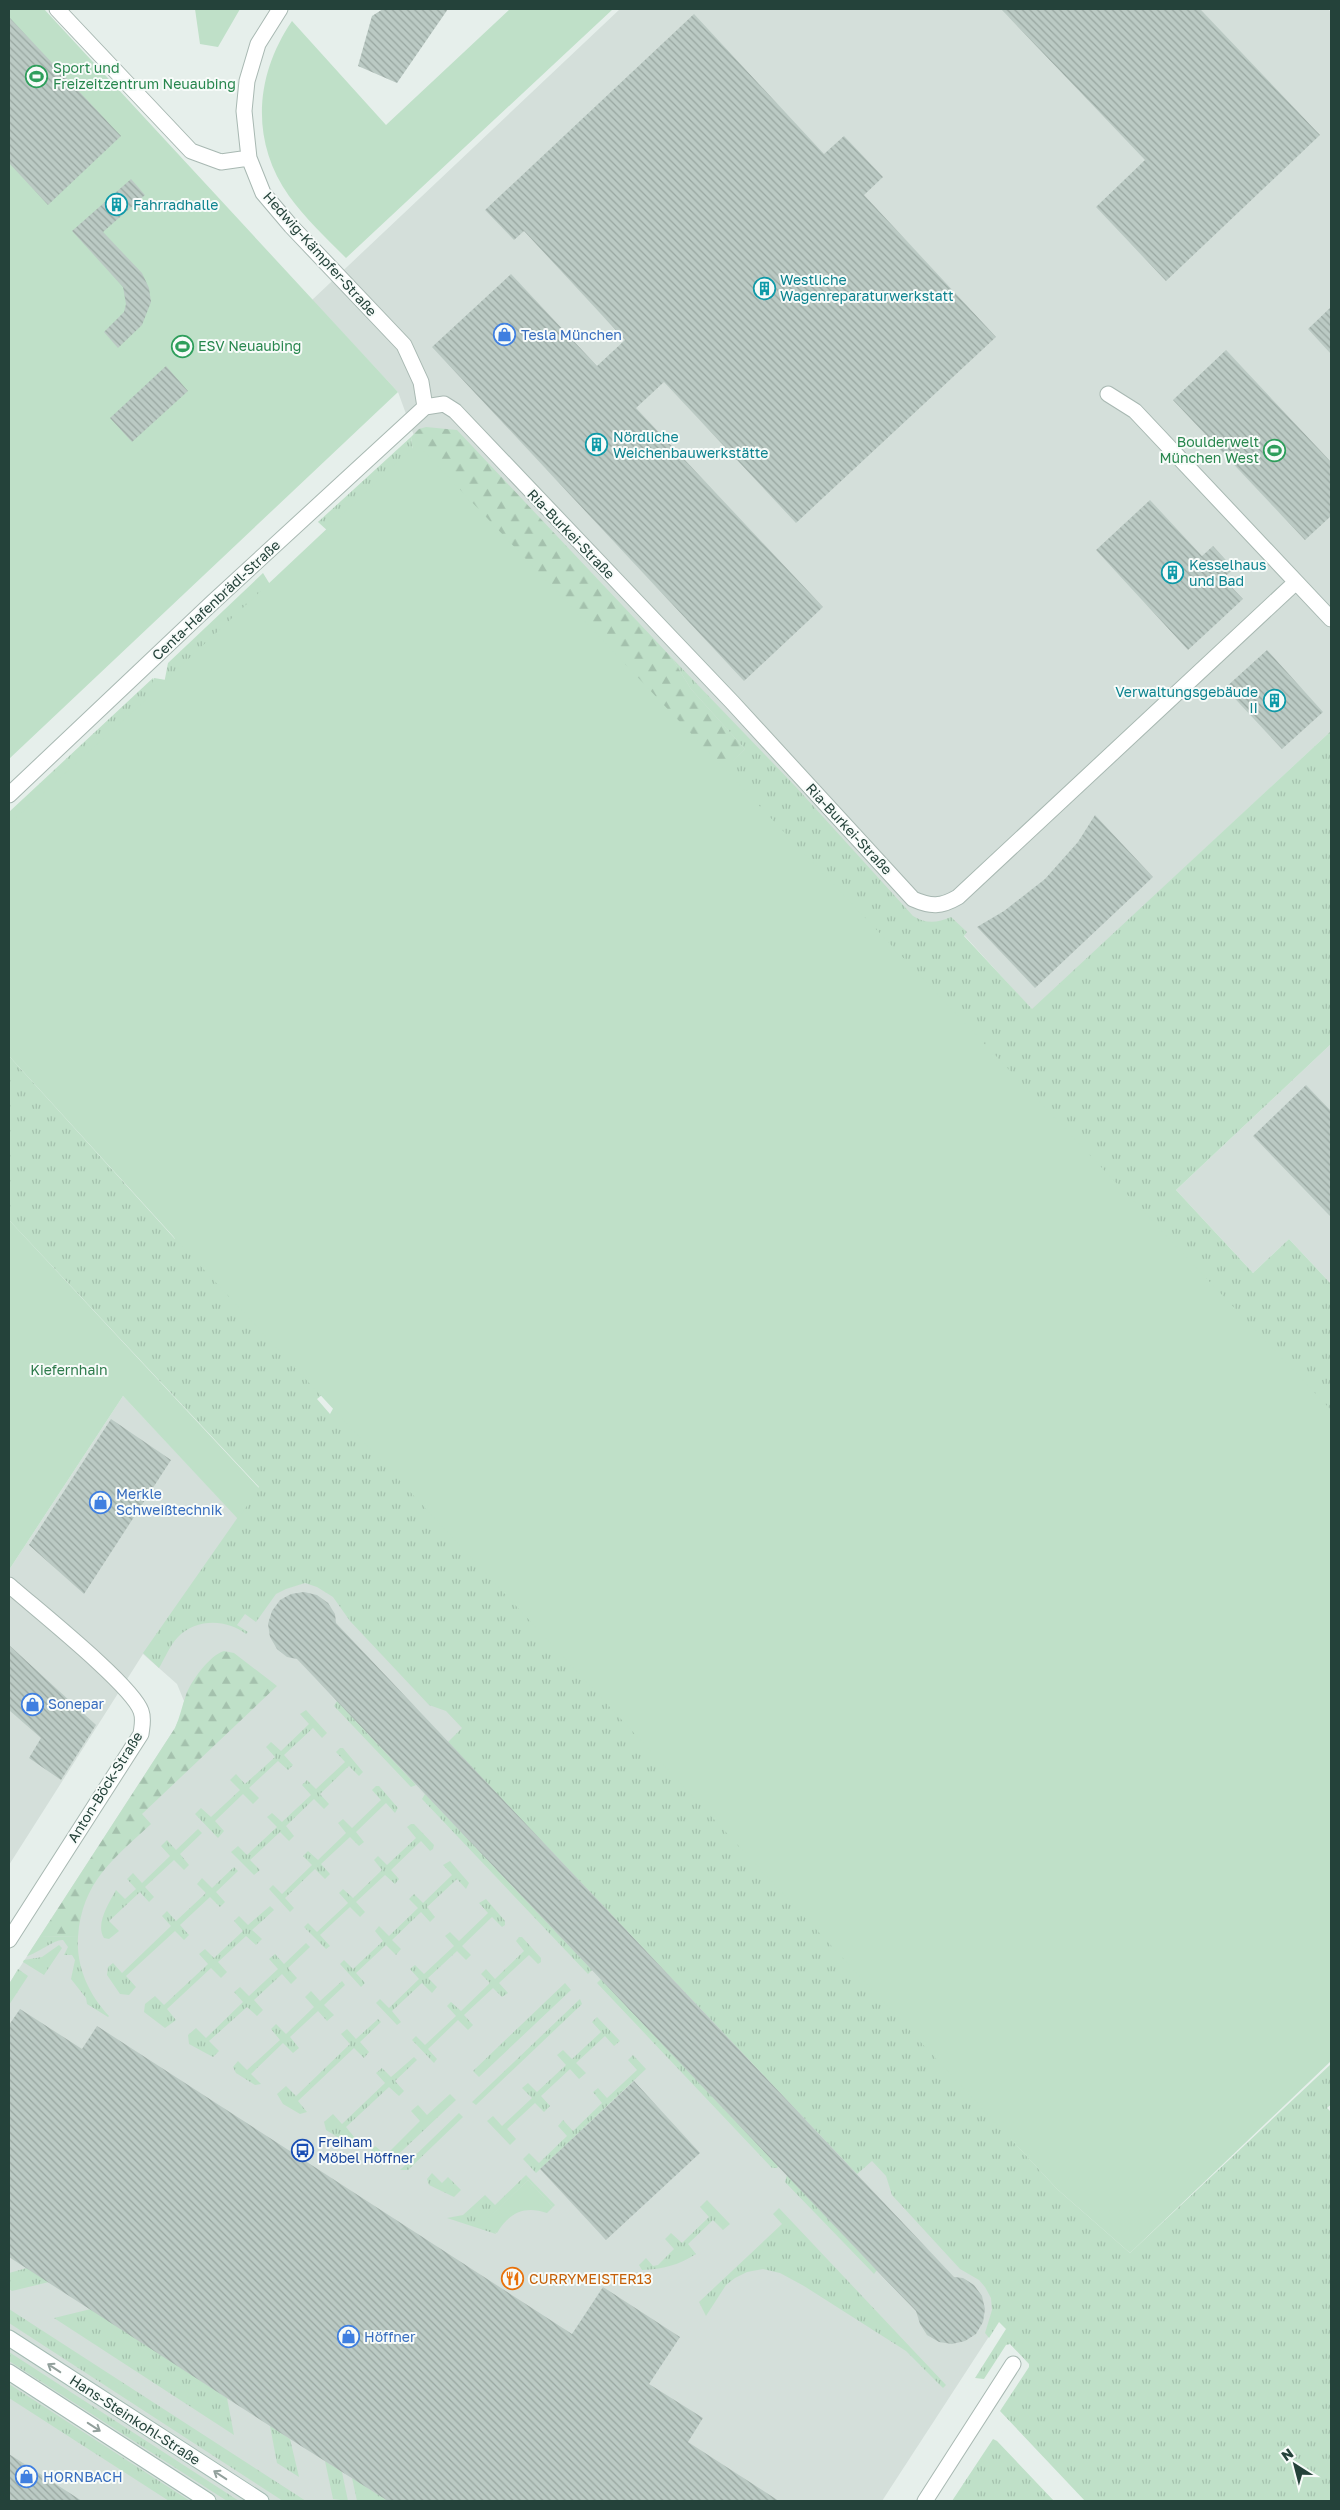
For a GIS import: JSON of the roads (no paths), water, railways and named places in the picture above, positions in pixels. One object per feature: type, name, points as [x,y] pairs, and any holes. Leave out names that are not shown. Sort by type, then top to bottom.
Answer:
[{"type":"street","points":[[57,9],[191,151],[221,162],[249,158]]},
{"type":"street","name":"Hedwig-Kämpfer-Straße","points":[[280,9],[258,44],[247,81],[244,111],[249,158],[263,193],[291,226],[404,346],[421,382],[425,407]]},
{"type":"street","points":[[1108,394],[1135,411],[1331,619]]},
{"type":"street","name":"Ria-Burkei-Straße","points":[[425,407],[444,404],[455,411],[732,702],[914,899],[928,906],[945,905],[958,897],[1296,582]]},
{"type":"street","name":"Centa-Hafenbrädl-Straße","points":[[9,795],[213,602],[425,407]]},
{"type":"street","name":"Anton-Böck-Straße","points":[[9,1585],[123,1686],[141,1710],[143,1721],[141,1734],[9,1940]]},
{"type":"street","name":"Hans-Steinkohl-Straße","points":[[9,2338],[261,2501]]},
{"type":"street","points":[[926,2501],[1014,2364]]},
{"type":"street","name":"Hans-Steinkohl-Straße","points":[[9,2372],[208,2501]]},
{"type":"place","name":"Sport und Freizeitzentrum Neuaubing","points":[[37,76]]},
{"type":"place","name":"Fahrradhalle","points":[[117,205]]},
{"type":"place","name":"Westliche Wagenreparaturwerkstatt","points":[[764,288]]},
{"type":"place","name":"Tesla München","points":[[505,335]]},
{"type":"place","name":"ESV Neuaubing","points":[[182,346]]},
{"type":"place","name":"Nördliche Weichenbauwerkstätte","points":[[597,445]]},
{"type":"place","name":"Boulderwelt München West","points":[[1275,450]]},
{"type":"place","name":"Kesselhaus und Bad","points":[[1173,573]]},
{"type":"place","name":"Verwaltungsgebäude II","points":[[1274,700]]},
{"type":"place","name":"Merkle Schweißtechnik","points":[[100,1502]]},
{"type":"place","name":"Sonepar","points":[[32,1704]]},
{"type":"place","name":"Freiham Möbel Höffner","points":[[302,2150]]},
{"type":"place","name":"CURRYMEISTER13","points":[[513,2279]]},
{"type":"place","name":"Höffner","points":[[348,2337]]},
{"type":"place","name":"HORNBACH","points":[[27,2477]]},
{"type":"park label","name":"Kiefernhain","points":[[69,1370]]}]
